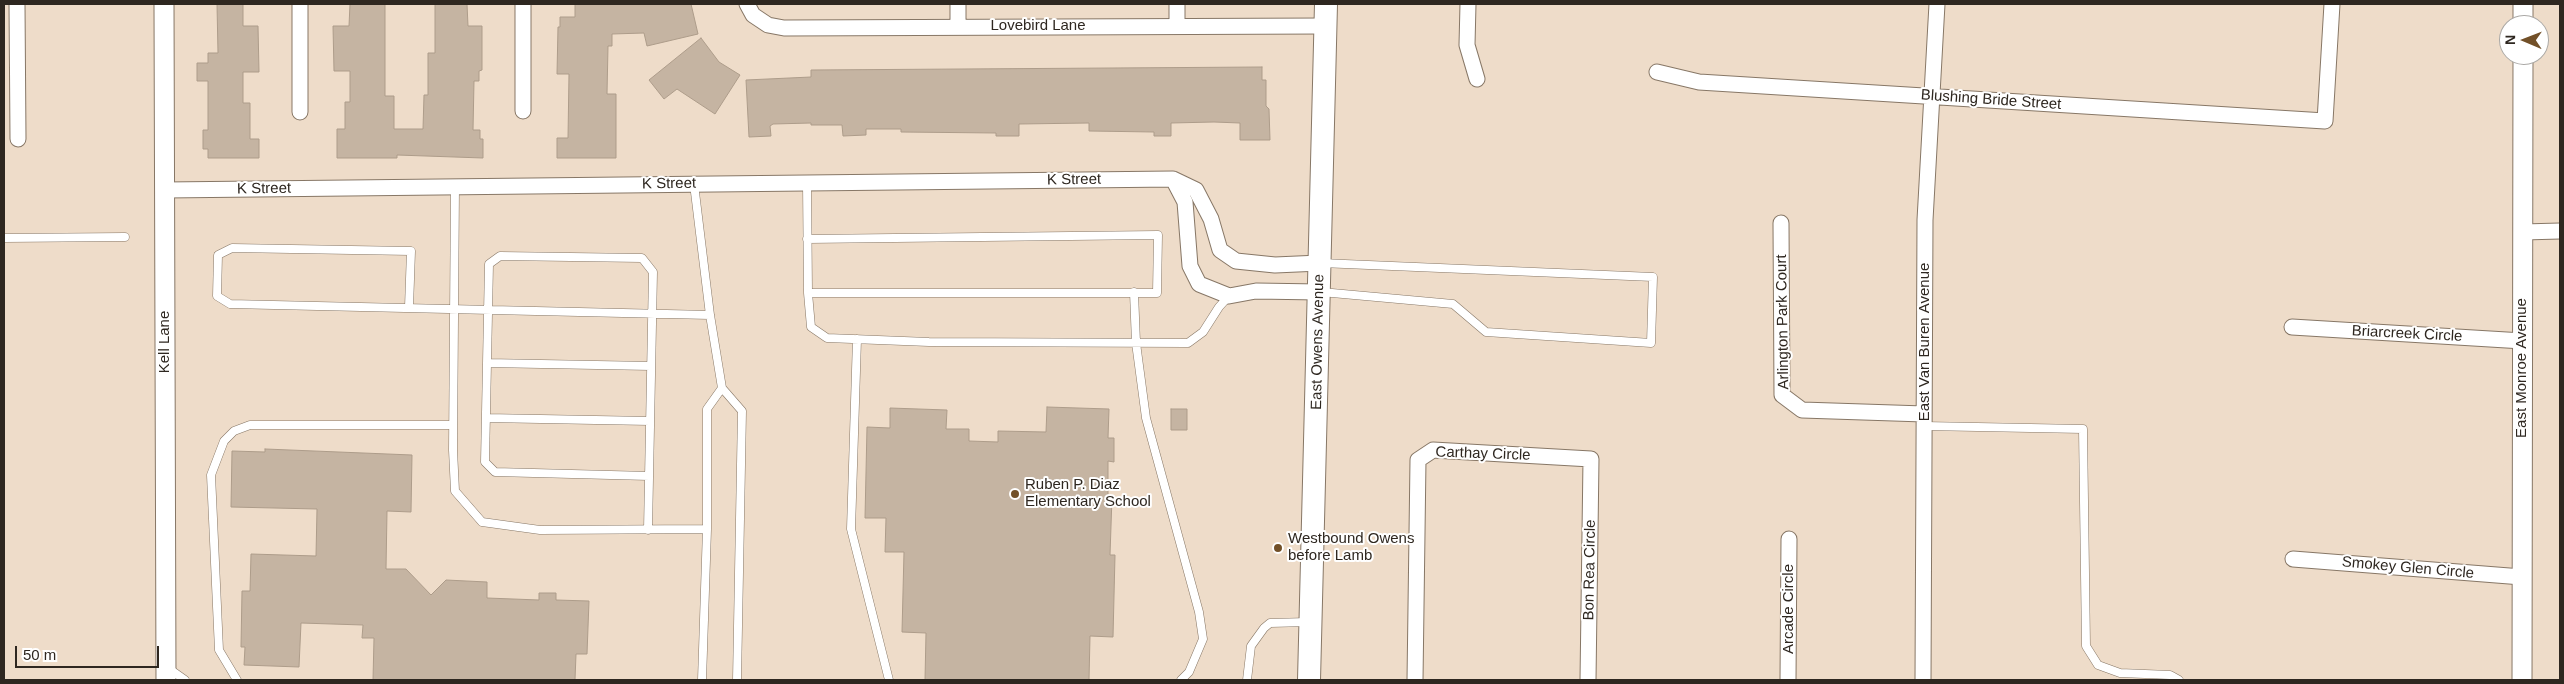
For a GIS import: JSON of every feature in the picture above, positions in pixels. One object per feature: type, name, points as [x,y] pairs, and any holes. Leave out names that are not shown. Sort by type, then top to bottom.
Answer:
[{"type":"main road","name":"East Owens Avenue","points":[[1309,680],[1326,4]]},
{"type":"street","points":[[17,4],[11,48],[18,138]]},
{"type":"street","name":"Kell Lane","points":[[164,4],[166,673]]},
{"type":"street","points":[[300,4],[300,112]]},
{"type":"street","points":[[523,4],[523,110]]},
{"type":"street","points":[[958,4],[958,26]]},
{"type":"street","points":[[1177,4],[1177,25]]},
{"type":"street","points":[[1468,4],[1467,45],[1477,80]]},
{"type":"street","name":"East Van Buren Avenue","points":[[1923,680],[1925,220],[1937,4]]},
{"type":"street","name":"Blushing Bride Street","points":[[1657,72],[1699,82],[2326,121],[2332,4]]},
{"type":"street","name":"Lovebird Lane","points":[[750,10],[768,24],[784,28],[1177,25],[1325,26]]},
{"type":"street","name":"East Monroe Avenue","points":[[2522,680],[2523,65]]},
{"type":"street","points":[[1173,179],[1185,202],[1190,266],[1200,284],[1229,296],[1256,291],[1319,292]]},
{"type":"street","name":"K Street","points":[[165,190],[1173,179],[1196,190],[1212,219],[1220,250],[1236,261],[1275,264],[1320,263]]},
{"type":"street","name":"Arlington Park Court","points":[[1782,222],[1782,395],[1802,410],[1924,420]]},
{"type":"street","points":[[2523,232],[2560,231]]},
{"type":"street","name":"Briarcreek Circle","points":[[2292,328],[2523,341]]},
{"type":"street","name":"Carthay Circle","points":[[1415,680],[1418,460],[1433,450],[1591,459]]},
{"type":"street","name":"Bon Rea Circle","points":[[1588,680],[1591,459]]},
{"type":"street","name":"Arcade Circle","points":[[1788,680],[1789,539]]},
{"type":"street","name":"Smokey Glen Circle","points":[[2294,559],[2522,577]]},
{"type":"lane","points":[[807,182],[808,293],[811,327],[827,338],[938,342],[1188,343],[1203,332],[1219,307],[1229,296]]},
{"type":"lane","points":[[694,184],[710,315],[722,388],[742,412],[736,680]]},
{"type":"lane","points":[[455,186],[453,425],[455,491],[482,522],[540,530],[707,529]]},
{"type":"lane","points":[[808,239],[1158,235],[1157,293],[808,293]]},
{"type":"lane","points":[[4,238],[126,237]]},
{"type":"lane","points":[[409,307],[411,251],[232,248],[218,255],[217,296],[230,304],[710,315]]},
{"type":"lane","points":[[648,530],[653,272],[642,258],[500,256],[489,264],[485,462],[495,472],[649,476]]},
{"type":"lane","points":[[1319,292],[1453,304],[1486,332],[1651,343],[1653,277],[1320,263]]},
{"type":"lane","points":[[1134,292],[1136,342],[1146,418],[1200,612],[1202,639],[1189,672],[1182,680]]},
{"type":"lane","points":[[857,339],[851,529],[889,680]]},
{"type":"lane","points":[[487,363],[651,366]]},
{"type":"lane","points":[[702,680],[707,529],[707,409],[722,388]]},
{"type":"lane","points":[[486,418],[650,421]]},
{"type":"lane","points":[[1924,420],[2083,429],[2086,646],[2098,665],[2120,673],[2170,675],[2179,680]]},
{"type":"lane","points":[[237,680],[219,650],[211,475],[224,441],[234,431],[250,425],[453,425]]},
{"type":"lane","points":[[1248,680],[1251,646],[1264,628],[1270,623],[1310,621]]},
{"type":"lane","points":[[166,673],[185,680]]},
{"type":"building","points":[[217,4],[243,4],[243,26],[258,26],[259,72],[243,72],[243,103],[250,103],[250,139],[259,139],[259,158],[208,158],[208,149],[203,149],[203,130],[208,130],[208,81],[197,81],[197,63],[208,63],[208,53],[218,53]]},
{"type":"building","points":[[350,4],[385,4],[385,96],[394,96],[394,129],[423,129],[424,95],[428,95],[428,53],[435,53],[435,4],[467,4],[468,26],[482,26],[482,70],[479,71],[479,81],[474,81],[473,130],[480,130],[480,139],[483,139],[483,158],[397,155],[397,158],[337,158],[337,129],[345,129],[345,102],[350,102],[350,71],[334,71],[333,26],[349,26]]},
{"type":"building","points":[[575,4],[691,4],[698,34],[647,46],[644,33],[612,34],[612,46],[608,46],[607,94],[616,94],[616,158],[557,158],[557,138],[568,138],[569,74],[557,74],[558,27],[560,27],[560,17],[575,17]]},
{"type":"building","points":[[701,38],[719,62],[740,75],[715,114],[677,89],[664,99],[649,80]]},
{"type":"building","points":[[1262,67],[1262,80],[1266,80],[1266,106],[1269,109],[1270,140],[1240,140],[1240,123],[1214,122],[1171,123],[1171,136],[1154,136],[1154,132],[1089,131],[1089,123],[1019,124],[1019,136],[996,136],[996,133],[901,132],[901,129],[866,129],[866,135],[843,136],[842,125],[811,125],[811,123],[773,124],[770,126],[771,136],[749,137],[746,80],[811,77],[811,70]]},
{"type":"building","points":[[1047,407],[1109,409],[1108,438],[1114,438],[1114,462],[1108,461],[1108,496],[1112,497],[1110,555],[1115,555],[1113,637],[1090,636],[1089,680],[925,680],[926,633],[902,632],[904,552],[885,552],[886,518],[865,518],[867,427],[890,428],[890,408],[947,410],[946,429],[969,429],[969,441],[998,442],[998,431],[1046,432]]},
{"type":"building","points":[[1171,409],[1187,409],[1187,430],[1171,430]]},
{"type":"building","points":[[265,449],[412,455],[411,512],[387,511],[386,569],[406,569],[431,595],[446,580],[487,582],[487,598],[539,600],[539,593],[556,593],[556,600],[589,601],[587,654],[576,654],[575,680],[373,680],[374,638],[362,638],[363,625],[301,623],[299,667],[244,665],[245,647],[241,647],[242,591],[250,591],[251,554],[316,556],[317,509],[231,507],[232,451],[265,452]]},
{"type":"place","name":"Ruben P. Diaz Elementary School","points":[[1015,494]]},
{"type":"place","name":"Westbound Owens before Lamb","points":[[1278,548]]}]
